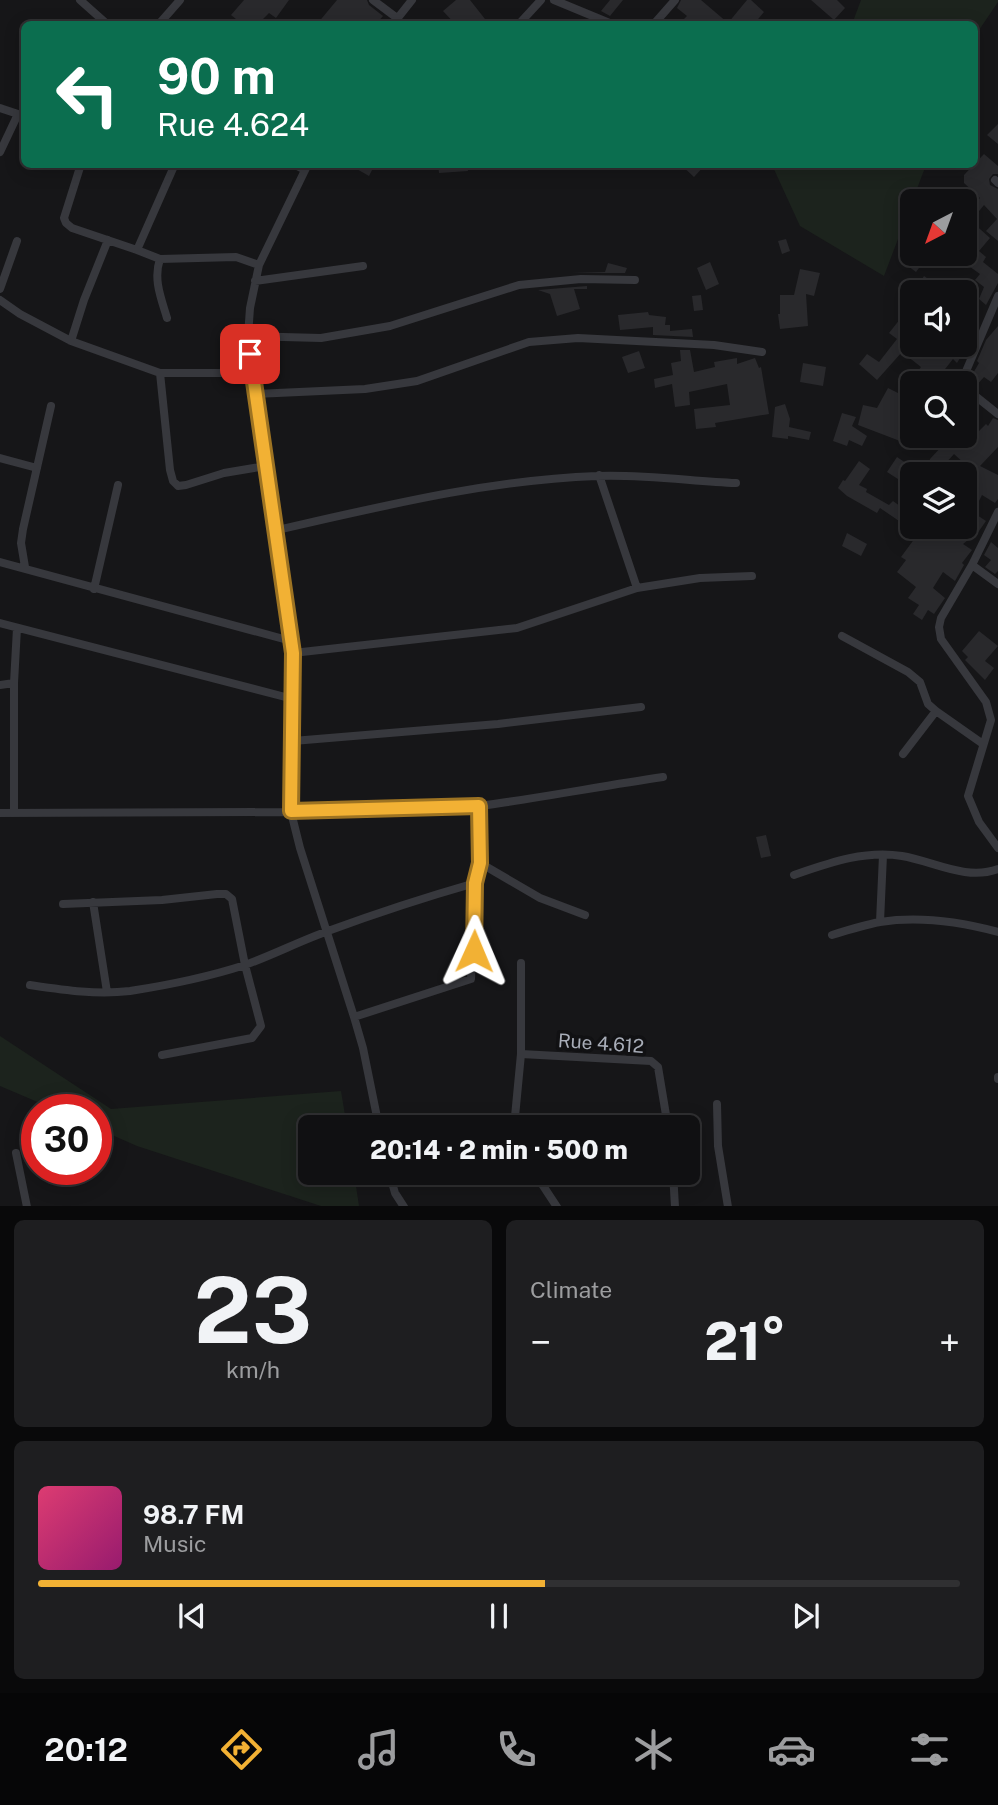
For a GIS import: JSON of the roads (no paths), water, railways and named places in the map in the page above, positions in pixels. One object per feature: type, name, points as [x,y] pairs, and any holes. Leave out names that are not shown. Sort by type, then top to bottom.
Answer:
[{"type":"street","points":[[162,21],[180,0]]},
{"type":"street","points":[[373,0],[395,21],[412,0]]},
{"type":"street","points":[[522,21],[541,0]]},
{"type":"street","points":[[554,0],[605,21]]},
{"type":"street","points":[[657,21],[675,0]]},
{"type":"street","points":[[83,1],[104,21]]},
{"type":"street","points":[[0,108],[21,115]]},
{"type":"street","points":[[0,152],[21,117]]},
{"type":"street","points":[[79,168],[64,218],[66,223],[160,259],[236,257],[260,265]]},
{"type":"street","points":[[137,250],[173,168]]},
{"type":"street","points":[[306,168],[260,265],[255,281],[248,336],[251,373],[277,530],[293,653],[291,811],[363,1048],[377,1115]]},
{"type":"street","points":[[71,341],[108,240]]},
{"type":"street","points":[[0,289],[17,241]]},
{"type":"street","points":[[160,259],[157,283],[167,318]]},
{"type":"street","points":[[255,281],[363,266]]},
{"type":"street","points":[[248,336],[321,338],[390,326],[519,285],[581,279],[635,280]]},
{"type":"street","points":[[969,371],[998,296]]},
{"type":"street","points":[[0,300],[20,314],[71,341],[160,373],[251,373]]},
{"type":"street","points":[[255,394],[365,389],[417,381],[529,342],[578,338],[714,345],[762,352]]},
{"type":"street","points":[[160,373],[170,470],[173,481],[178,486],[224,473],[266,466]]},
{"type":"street","points":[[977,397],[998,414]]},
{"type":"street","points":[[25,568],[21,543],[23,529],[51,406]]},
{"type":"street","points":[[0,458],[37,468]]},
{"type":"street","points":[[277,530],[434,495],[517,483],[599,475],[736,483]]},
{"type":"street","points":[[599,475],[637,588]]},
{"type":"street","points":[[94,589],[118,485]]},
{"type":"street","points":[[998,512],[972,565],[941,618],[939,628],[941,639],[986,702],[991,720],[968,796],[979,821],[998,848]]},
{"type":"street","points":[[0,562],[291,641]]},
{"type":"street","points":[[972,565],[998,584]]},
{"type":"street","points":[[293,653],[517,628],[637,588],[700,578],[752,576]]},
{"type":"street","points":[[0,623],[293,699]]},
{"type":"street","points":[[14,811],[17,628]]},
{"type":"street","points":[[842,636],[908,672],[920,682],[928,704],[936,712],[983,744]]},
{"type":"street","points":[[0,685],[14,683]]},
{"type":"street","points":[[293,741],[498,724],[641,707]]},
{"type":"street","points":[[903,754],[936,712]]},
{"type":"street","points":[[0,813],[291,811],[479,806],[558,796],[593,787],[663,777]]},
{"type":"street","points":[[354,1017],[471,979],[475,883],[480,863],[479,806]]},
{"type":"street","points":[[794,875],[845,858],[883,855],[901,856],[966,873],[983,873],[998,869]]},
{"type":"street","points":[[880,922],[883,855]]},
{"type":"street","points":[[480,863],[540,898],[585,915]]},
{"type":"street","points":[[30,985],[80,992],[107,992],[129,991],[199,978],[245,965],[413,901],[475,883]]},
{"type":"street","points":[[63,904],[226,894],[232,899],[261,1026],[258,1033],[252,1038],[162,1055]]},
{"type":"street","points":[[93,902],[107,992]]},
{"type":"street","points":[[832,934],[880,922],[934,920],[998,932]]},
{"type":"street","points":[[515,1115],[521,1054],[521,963]]},
{"type":"street","name":"Rue 4.612","points":[[521,1054],[655,1063],[658,1067],[666,1115]]},
{"type":"street","points":[[717,1104],[718,1146],[728,1206]]},
{"type":"street","points":[[16,1153],[27,1206]]},
{"type":"street","points":[[393,1185],[404,1206]]},
{"type":"street","points":[[543,1185],[557,1206]]},
{"type":"street","points":[[674,1185],[675,1206]]}]
